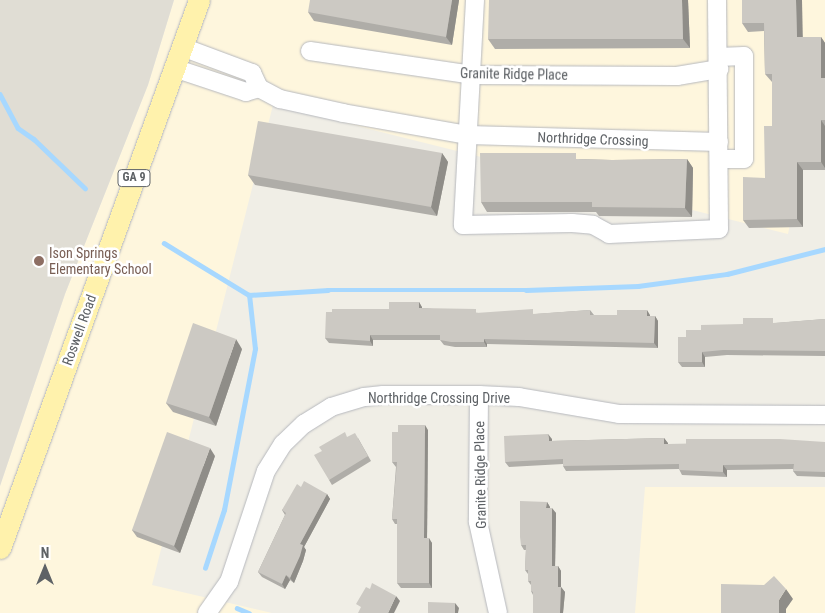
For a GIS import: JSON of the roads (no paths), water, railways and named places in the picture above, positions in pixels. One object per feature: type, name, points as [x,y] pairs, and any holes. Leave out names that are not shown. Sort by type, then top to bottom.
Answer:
[{"type":"main road","name":"Roswell Road","points":[[0,548],[199,0]]},
{"type":"street","points":[[475,0],[463,225],[572,223],[593,225],[610,234],[719,229],[717,0]]},
{"type":"street","name":"Northridge Crossing","points":[[182,47],[252,72],[259,88],[280,99],[468,135],[719,151],[744,159],[744,56],[719,63]]},
{"type":"street","name":"Granite Ridge Place","points":[[310,51],[472,76],[677,76],[719,63]]},
{"type":"street","name":"Northridge Crossing","points":[[174,68],[246,92],[259,88]]},
{"type":"street","name":"Granite Ridge Place","points":[[479,396],[478,522],[498,613]]},
{"type":"street","name":"Northridge Crossing Drive","points":[[207,613],[228,582],[266,471],[283,444],[304,424],[331,407],[364,397],[479,396],[519,397],[619,414],[825,414]]},
{"type":"waterway","points":[[0,94],[18,128],[34,139],[85,188]]},
{"type":"waterway","points":[[164,243],[249,295],[328,290],[526,290],[638,286],[727,274],[825,249]]},
{"type":"waterway","points":[[205,568],[224,510],[255,349],[249,295]]},
{"type":"waterway","points":[[237,608],[249,613]]},
{"type":"place","name":"Ison Springs Elementary School","points":[[39,261]]}]
